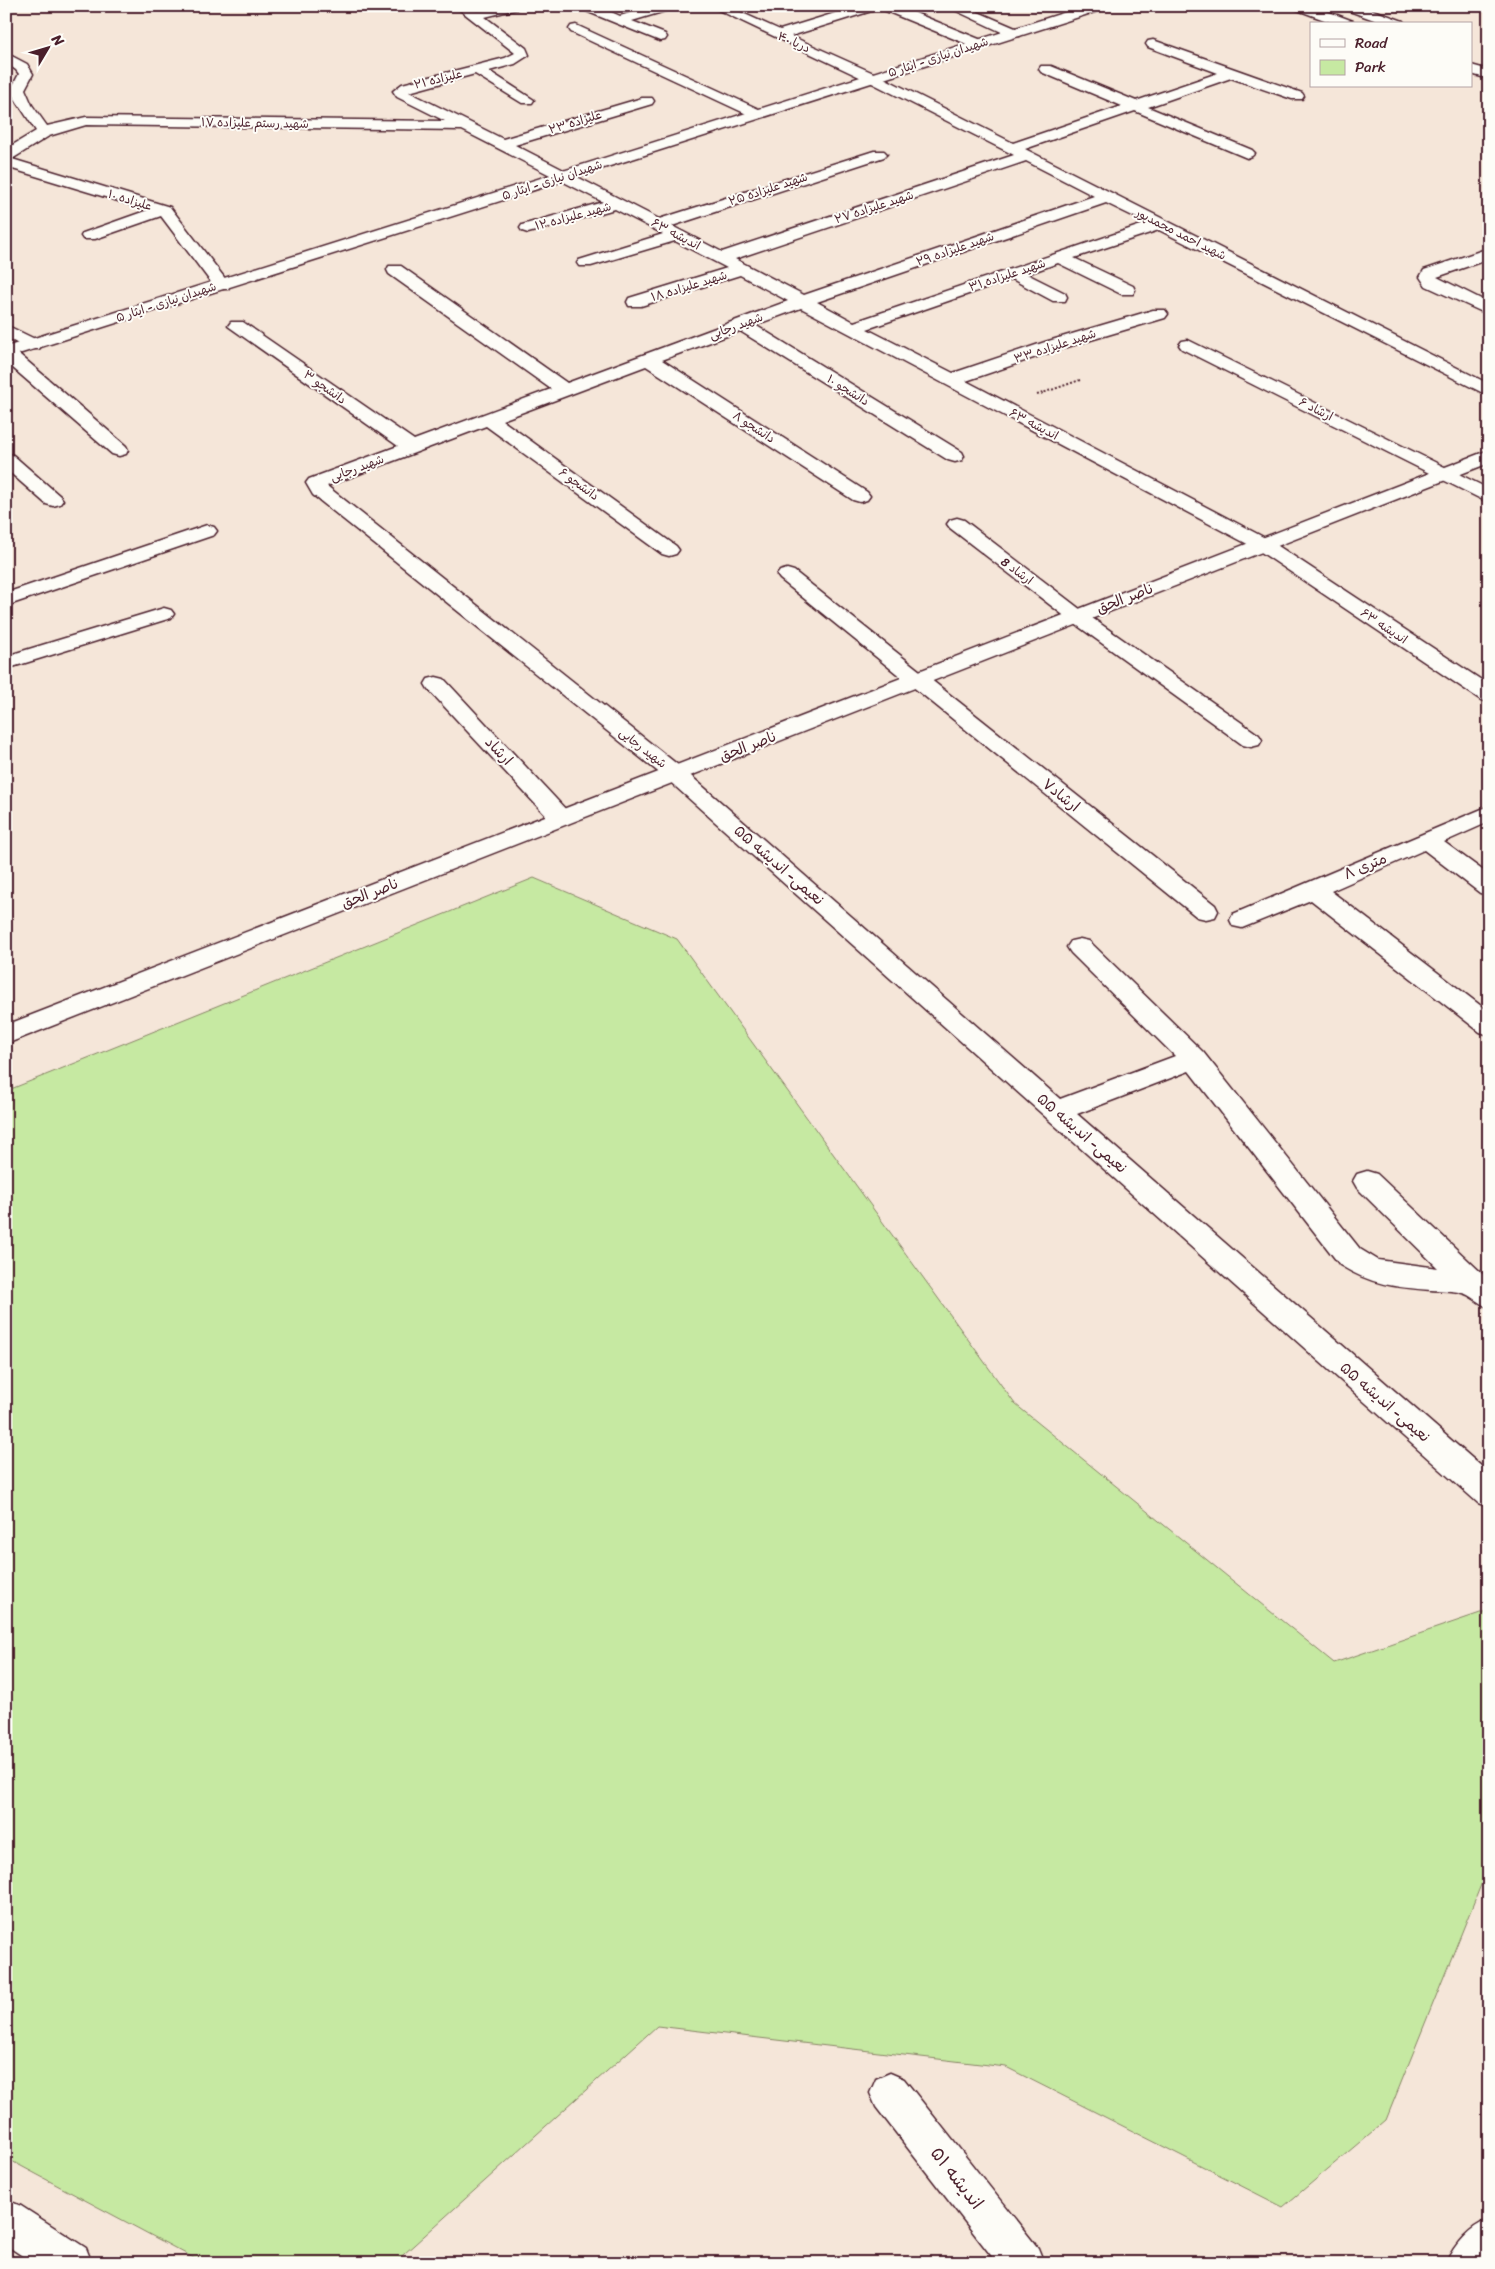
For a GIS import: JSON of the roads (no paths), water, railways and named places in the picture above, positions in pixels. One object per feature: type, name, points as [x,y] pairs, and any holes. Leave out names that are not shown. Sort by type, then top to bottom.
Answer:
[{"type":"street","name":"علیزاده ۲۱","points":[[461,6],[522,53],[516,59],[407,87],[400,91],[402,94],[565,176]]},
{"type":"street","points":[[474,16],[512,6]]},
{"type":"street","points":[[586,6],[660,37]]},
{"type":"street","points":[[620,20],[667,6]]},
{"type":"street","name":"دریا ۴۰","points":[[716,6],[873,78]]},
{"type":"street","points":[[778,35],[873,6]]},
{"type":"street","points":[[886,6],[979,44]]},
{"type":"street","points":[[952,6],[1015,33]]},
{"type":"street","points":[[1300,6],[1343,22]]},
{"type":"street","name":"شهیدان نیازی - ایثار ۵","points":[[7,353],[1015,33],[1091,7]]},
{"type":"street","points":[[1357,7],[1393,22]]},
{"type":"street","points":[[576,29],[758,114]]},
{"type":"street","points":[[1153,44],[1296,96]]},
{"type":"street","points":[[6,57],[22,67],[26,74],[18,89],[20,97],[32,112],[43,131]]},
{"type":"street","points":[[1472,68],[1489,75]]},
{"type":"street","points":[[1046,69],[1248,153]]},
{"type":"street","points":[[478,70],[527,100]]},
{"type":"street","points":[[1012,149],[1231,73]]},
{"type":"street","name":"شهید احمد محمدپور","points":[[873,78],[1489,391]]},
{"type":"street","name":"علیزاده ۲۳","points":[[503,144],[647,101]]},
{"type":"street","name":"۱۷ شهید رستم علیزاده","points":[[6,156],[43,131],[60,125],[86,121],[468,126]]},
{"type":"street","name":"شهید علیزاده ۲۵","points":[[658,224],[879,154]]},
{"type":"street","name":"شهید علیزاده ۲۷","points":[[722,258],[1027,156]]},
{"type":"street","name":"علیزاده ۱۰","points":[[6,162],[164,210],[222,285]]},
{"type":"street","name":"اندیشه ۶۳","points":[[565,176],[1262,544],[1489,696]]},
{"type":"street","name":"شهید علیزاده ۲۹","points":[[803,302],[1108,197]]},
{"type":"street","name":"شهید علیزاده ۱۲","points":[[528,228],[618,203]]},
{"type":"street","points":[[88,236],[164,210]]},
{"type":"street","name":"شهید علیزاده ۳۱","points":[[854,328],[892,313],[1161,224]]},
{"type":"street","points":[[585,263],[677,234]]},
{"type":"street","points":[[1489,253],[1430,274],[1428,277],[1432,282],[1489,310]]},
{"type":"street","points":[[1060,258],[1127,290]]},
{"type":"street","name":"شهید علیزاده ۱۸","points":[[636,302],[742,269]]},
{"type":"street","points":[[395,270],[565,390]]},
{"type":"street","points":[[1013,273],[1059,297]]},
{"type":"street","name":"شهید رجایی","points":[[675,774],[320,491],[316,483],[803,302]]},
{"type":"street","name":"شهید علیزاده ۳۳","points":[[951,380],[1051,346],[1159,314]]},
{"type":"street","name":"دانشجو ۱۰","points":[[741,324],[955,456]]},
{"type":"street","name":"دانشجو ۳","points":[[237,326],[412,447]]},
{"type":"street","points":[[6,330],[32,345]]},
{"type":"street","name":"ارشاد ۶","points":[[1188,345],[1444,473]]},
{"type":"street","points":[[7,353],[119,450]]},
{"type":"street","name":"دانشجو ۸","points":[[648,359],[860,496]]},
{"type":"street","name":"دانشجو ۶","points":[[489,419],[669,550]]},
{"type":"street","name":"ناصر الحق","points":[[6,1035],[1489,456]]},
{"type":"street","points":[[6,459],[53,500]]},
{"type":"street","points":[[1444,473],[1489,497]]},
{"type":"street","name":"ارشاد 8","points":[[957,524],[1078,617],[1251,740]]},
{"type":"street","points":[[6,600],[207,531]]},
{"type":"street","name":"ارشاد۷","points":[[787,574],[916,680],[1206,911]]},
{"type":"street","points":[[6,663],[164,614]]},
{"type":"street","name":"ارشاد","points":[[436,684],[561,818]]},
{"type":"street","name":"نعیمی- اندیشه ۵۵","points":[[675,774],[1489,1493]]},
{"type":"street","name":"۸ متری","points":[[1242,920],[1489,813]]},
{"type":"street","points":[[1426,840],[1489,887]]},
{"type":"street","points":[[1313,889],[1489,1026]]},
{"type":"street","points":[[1080,947],[1194,1059],[1350,1257],[1371,1270],[1480,1289]]},
{"type":"street","points":[[1056,1111],[1194,1059]]},
{"type":"street","points":[[1367,1181],[1480,1289]]},
{"type":"street","name":"اندیشه ۵۱","points":[[890,2093],[1023,2263]]},
{"type":"street","points":[[6,2220],[71,2263]]},
{"type":"street","points":[[1467,2263],[1489,2240]]}]
